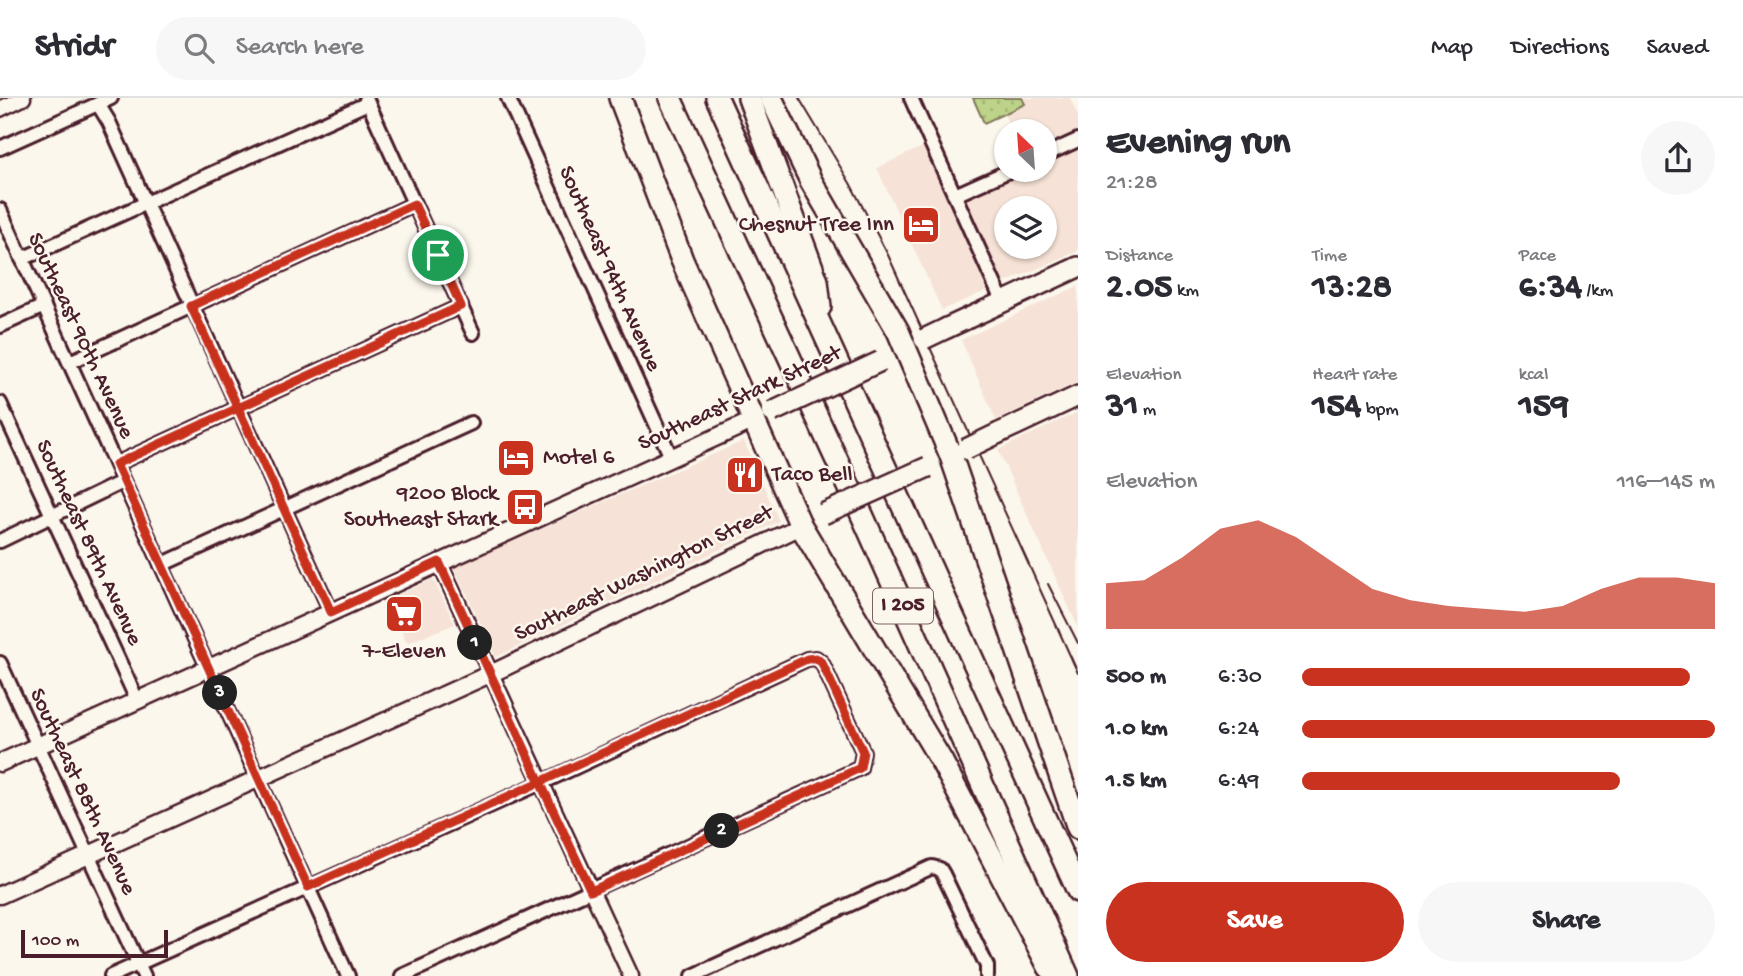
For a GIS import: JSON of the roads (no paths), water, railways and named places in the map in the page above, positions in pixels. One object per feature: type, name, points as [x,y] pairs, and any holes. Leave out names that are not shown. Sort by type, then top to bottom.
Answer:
[{"type":"highway","points":[[621,98],[653,190],[752,421],[801,526],[942,762],[1049,967],[1059,976]]},
{"type":"highway","name":"I 205","points":[[670,98],[863,517],[1069,976]]},
{"type":"highway","name":"I 205","points":[[717,98],[1078,891]]},
{"type":"highway","points":[[749,98],[817,281],[823,329]]},
{"type":"highway","points":[[771,98],[811,181],[898,331],[904,350],[958,452],[1078,828]]},
{"type":"main road","name":"Southeast Stark Street","points":[[0,762],[772,412],[1078,267]]},
{"type":"main road","name":"Southeast Washington Street","points":[[0,895],[490,674],[823,514],[1078,396]]},
{"type":"street","points":[[0,109],[23,98]]},
{"type":"street","points":[[0,148],[111,98]]},
{"type":"street","name":"Southeast 94th Avenue","points":[[508,98],[671,457]]},
{"type":"street","points":[[911,98],[1003,303]]},
{"type":"street","points":[[22,259],[367,101],[473,333]]},
{"type":"street","points":[[98,104],[109,122],[331,612]]},
{"type":"street","points":[[1057,150],[1078,140]]},
{"type":"street","points":[[955,195],[994,178]]},
{"type":"street","points":[[70,362],[414,204]]},
{"type":"street","name":"Southeast 90th Avenue","points":[[0,210],[348,976]]},
{"type":"street","points":[[0,326],[44,306]]},
{"type":"street","points":[[116,464],[461,306]]},
{"type":"street","name":"Southeast 89th Avenue","points":[[0,403],[137,700]]},
{"type":"street","points":[[161,565],[471,423]]},
{"type":"street","points":[[0,541],[122,482]]},
{"type":"street","points":[[439,562],[631,976]]},
{"type":"street","points":[[110,976],[807,659],[816,658],[822,663],[863,752],[860,768],[401,976]]},
{"type":"street","name":"Southeast 88th Avenue","points":[[0,663],[144,976]]},
{"type":"street","points":[[693,976],[924,869],[940,869],[986,966],[987,976]]},
{"type":"tram line","points":[[799,98],[850,183],[888,255],[1078,673]]},
{"type":"tram line","points":[[1048,584],[1078,643]]},
{"type":"place","name":"Chesnut Tree Inn","points":[[921,225]]},
{"type":"place","name":"Motel 6","points":[[516,458]]},
{"type":"place","name":"Taco Bell","points":[[745,475]]},
{"type":"place","name":"9200 Block Southeast Stark","points":[[525,507]]},
{"type":"place","name":"7-Eleven","points":[[404,614]]}]
